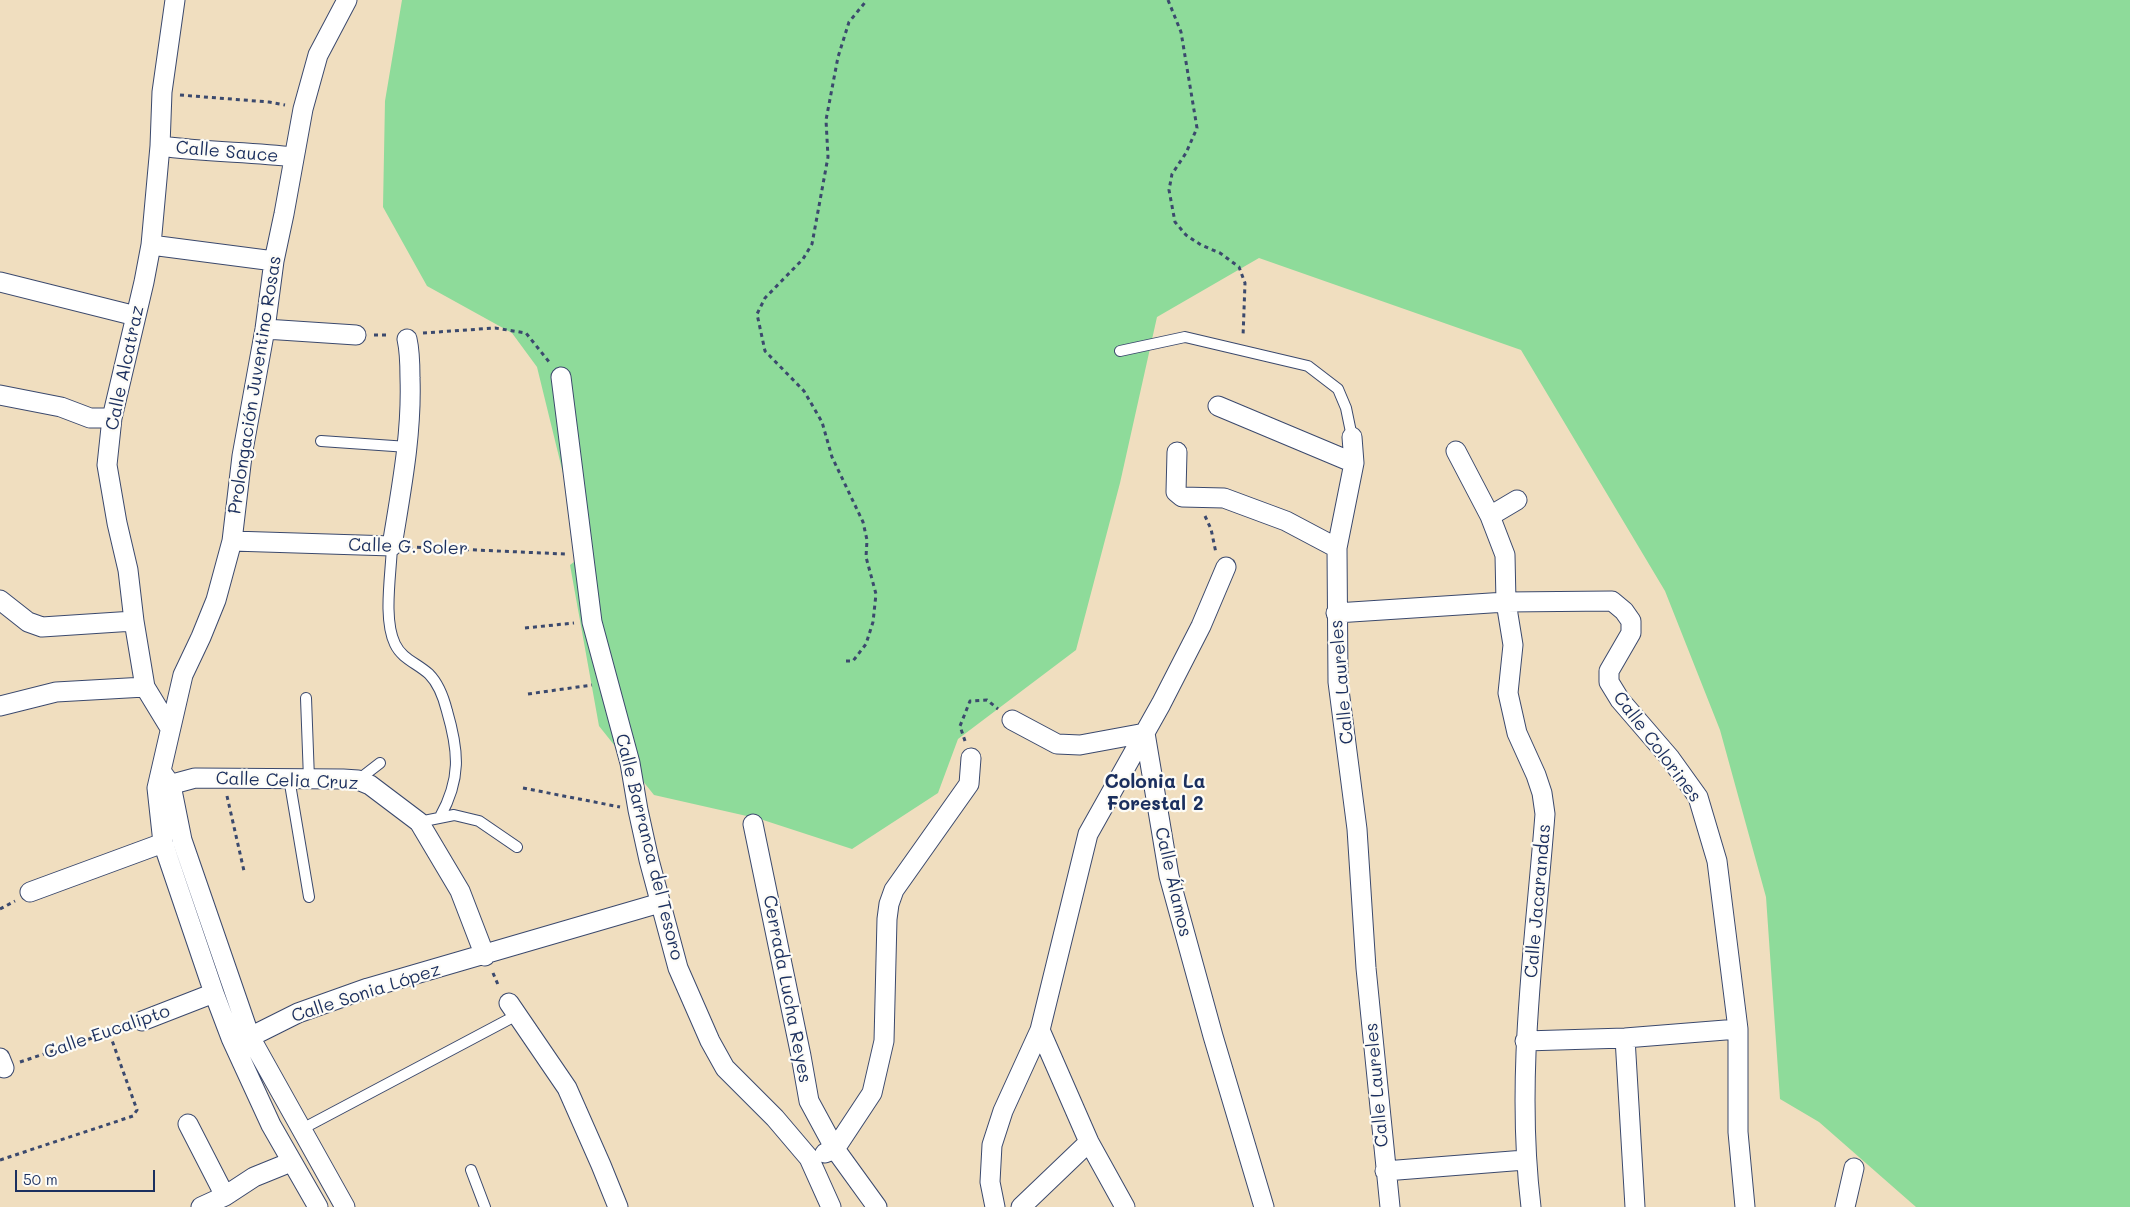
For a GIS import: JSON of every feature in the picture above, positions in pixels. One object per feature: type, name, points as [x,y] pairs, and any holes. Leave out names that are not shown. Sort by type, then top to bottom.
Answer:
[{"type":"street","name":"Calle Alcatraz","points":[[170,728],[145,687],[128,570],[117,523],[107,465],[112,418],[136,316],[150,245],[160,146],[162,92],[175,0]]},
{"type":"street","name":"Prolongación Juventino Rosas","points":[[318,1207],[291,1162],[250,1082],[214,993],[163,843],[163,781],[170,728],[183,675],[216,600],[232,541],[242,456],[265,329],[274,261],[303,109],[318,56],[347,0]]},
{"type":"street","name":"Calle Sauce","points":[[160,146],[294,157]]},
{"type":"street","points":[[150,245],[274,261]]},
{"type":"street","points":[[7,284],[136,316]]},
{"type":"street","points":[[265,329],[356,335]]},
{"type":"street","points":[[392,546],[408,447],[411,400],[410,348],[407,339]]},
{"type":"street","name":"Calle Barranca del Tesoro","points":[[561,377],[592,622],[630,763],[638,810],[678,968],[710,1041],[725,1068],[775,1118],[809,1158],[831,1207]]},
{"type":"street","points":[[0,395],[61,407],[90,418],[112,418]]},
{"type":"street","points":[[1218,406],[1354,463]]},
{"type":"street","name":"Calle Laureles","points":[[1352,438],[1354,463],[1337,548],[1338,682],[1357,829],[1366,968],[1390,1207]]},
{"type":"street","name":"Calle Jacarandas","points":[[1456,451],[1490,516],[1505,555],[1506,602],[1513,645],[1508,693],[1517,732],[1542,793],[1546,814],[1525,1041],[1525,1160],[1530,1207]]},
{"type":"street","points":[[1178,452],[1176,492],[1182,497],[1224,498],[1286,521],[1337,548]]},
{"type":"street","points":[[1490,516],[1518,500]]},
{"type":"street","name":"Calle G. Soler","points":[[232,541],[392,546]]},
{"type":"street","points":[[995,1207],[990,1182],[992,1145],[1003,1111],[1040,1030],[1088,834],[1099,811],[1145,733],[1200,626],[1221,560]]},
{"type":"street","points":[[0,600],[28,622],[42,628],[134,621]]},
{"type":"street","name":"Calle Colorines","points":[[1336,613],[1506,602],[1612,601],[1624,611],[1631,621],[1631,633],[1609,672],[1609,682],[1620,700],[1670,758],[1698,797],[1717,861],[1738,1029],[1738,1132],[1745,1207]]},
{"type":"street","points":[[0,706],[56,692],[145,687]]},
{"type":"street","points":[[1012,720],[1057,744],[1080,745],[1145,733]]},
{"type":"street","name":"Calle Álamos","points":[[1145,733],[1169,876],[1213,1036],[1264,1207]]},
{"type":"street","points":[[809,1158],[835,1149],[872,1093],[884,1040],[889,904],[894,890],[969,784],[972,758]]},
{"type":"street","name":"Calle Celia Cruz","points":[[163,781],[224,777],[358,780],[370,785],[420,822]]},
{"type":"street","name":"Prolongación Juventino Rosas","points":[[163,781],[250,1037],[345,1207]]},
{"type":"street","points":[[420,822],[460,891],[485,956]]},
{"type":"street","name":"Cerrada Lucha Reyes","points":[[753,824],[802,1056],[808,1100],[835,1149],[877,1207]]},
{"type":"street","points":[[30,892],[163,843]]},
{"type":"street","name":"Calle Sonia López","points":[[250,1037],[298,1013],[368,988],[485,956],[660,903]]},
{"type":"street","name":"Calle Eucalipto","points":[[142,1020],[214,993]]},
{"type":"street","points":[[513,1009],[567,1088],[618,1207]]},
{"type":"street","points":[[1525,1041],[1625,1038],[1738,1029]]},
{"type":"street","points":[[1040,1030],[1089,1142],[1125,1207]]},
{"type":"street","points":[[1625,1038],[1635,1207]]},
{"type":"street","points":[[188,1124],[225,1196]]},
{"type":"street","points":[[1022,1207],[1089,1142]]},
{"type":"street","points":[[1385,1171],[1525,1160]]},
{"type":"street","points":[[201,1207],[225,1196],[254,1177],[291,1162]]},
{"type":"street","points":[[1845,1207],[1854,1168]]},
{"type":"lane","name":"Calle Laureles","points":[[1120,351],[1185,337],[1308,366],[1338,389],[1346,408],[1352,438]]},
{"type":"lane","points":[[321,441],[408,447]]},
{"type":"lane","points":[[392,546],[388,620],[394,643],[400,654],[430,675],[444,699],[457,750],[454,782],[449,802],[440,817]]},
{"type":"lane","points":[[306,698],[309,779]]},
{"type":"lane","points":[[358,780],[380,763]]},
{"type":"lane","points":[[289,778],[310,897]]},
{"type":"lane","points":[[420,822],[454,815],[479,821],[517,847]]},
{"type":"lane","points":[[302,1129],[513,1009]]},
{"type":"lane","points":[[471,1170],[485,1207]]},
{"type":"path","points":[[846,661],[853,661],[866,644],[873,622],[876,594],[866,557],[867,540],[864,522],[832,457],[822,422],[804,391],[765,351],[757,314],[765,298],[803,259],[812,244],[828,157],[826,120],[838,57],[849,22],[867,0]]},
{"type":"path","points":[[1168,0],[1181,32],[1197,128],[1186,153],[1172,174],[1169,190],[1175,222],[1194,240],[1220,253],[1239,267],[1245,283],[1241,350]]},
{"type":"path","points":[[162,92],[190,97],[269,102],[303,109]]},
{"type":"path","points":[[356,335],[402,335],[407,339],[415,334],[495,328],[526,333],[561,377]]},
{"type":"path","points":[[1197,497],[1211,529],[1221,560]]},
{"type":"path","name":"Calle G. Soler","points":[[392,546],[584,555]]},
{"type":"path","points":[[525,628],[592,622]]},
{"type":"path","points":[[528,694],[608,682]]},
{"type":"path","points":[[972,758],[960,726],[970,702],[987,700],[1012,720]]},
{"type":"path","points":[[224,777],[234,833],[244,871]]},
{"type":"path","points":[[522,788],[638,810]]},
{"type":"path","points":[[485,956],[513,1009]]},
{"type":"path","name":"Calle Eucalipto","points":[[2,1063],[110,1032],[142,1020]]},
{"type":"path","points":[[0,1160],[134,1116],[138,1110],[110,1032]]},
{"type":"green space","points":[[402,0],[2130,0],[2130,1207],[1916,1207],[1819,1122],[1780,1099],[1766,897],[1720,730],[1665,591],[1521,350],[1259,258],[1157,317],[1120,483],[1076,650],[958,739],[938,793],[852,849],[760,819],[654,795],[599,726],[570,565],[583,555],[537,367],[512,333],[427,286],[383,207],[385,101]]},
{"type":"district","name":"Colonia La Forestal 2","points":[[1155,793]]}]
